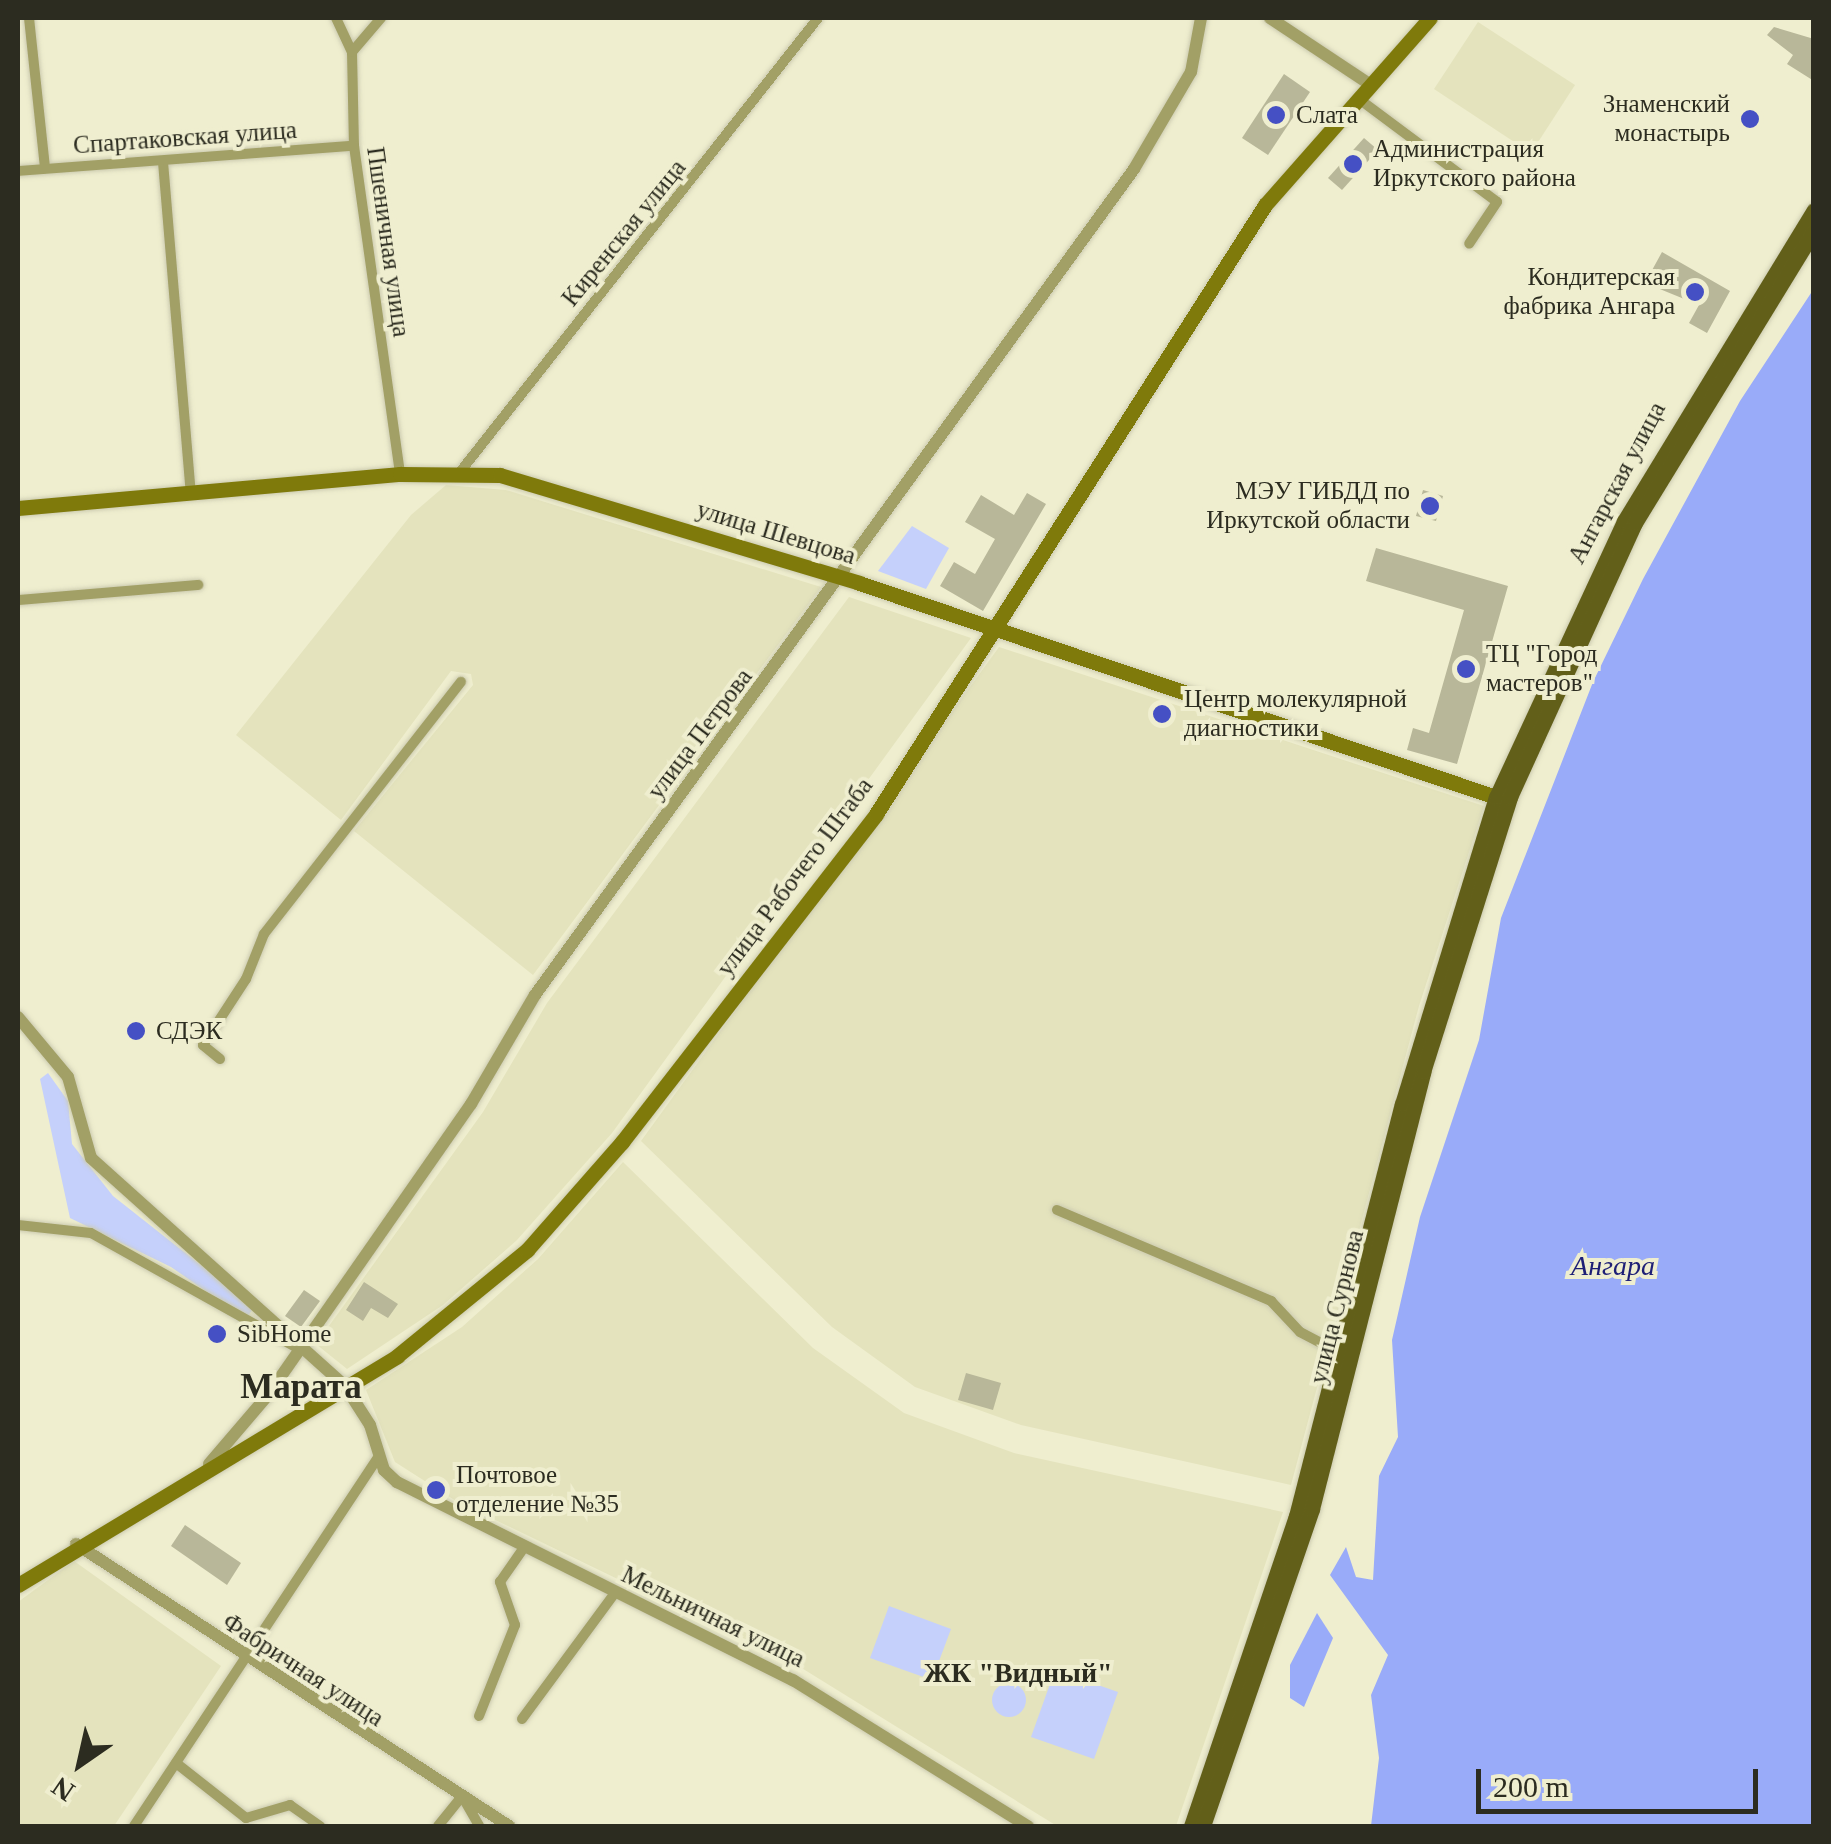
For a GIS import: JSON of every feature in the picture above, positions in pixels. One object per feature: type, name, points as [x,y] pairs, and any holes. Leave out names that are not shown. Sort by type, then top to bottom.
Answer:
[{"type":"main road","name":"улица Рабочего Штаба","points":[[18,1585],[76,1544],[345,1386],[452,1316],[527,1250],[622,1142],[876,814],[997,631],[1222,267],[1430,18]]},
{"type":"main road","name":"Ангарская улица","points":[[1503,797],[1632,506],[1814,210]]},
{"type":"main road","name":"Ангарская улица","points":[[1503,797],[1635,523],[1814,231]]},
{"type":"main road","name":"улица Шевцова","points":[[18,508],[400,474],[460,472],[500,476],[843,578],[1503,797]]},
{"type":"main road","name":"улица Сурнова","points":[[1191,1826],[1296,1516],[1448,940],[1503,797]]},
{"type":"main road","name":"улица Сурнова","points":[[1203,1826],[1312,1509],[1423,1072],[1503,797]]},
{"type":"street","points":[[29,18],[46,168]]},
{"type":"street","name":"Пшеничная улица","points":[[336,18],[352,52],[354,146],[400,474]]},
{"type":"street","points":[[352,52],[381,18]]},
{"type":"street","name":"Киренская улица","points":[[460,472],[818,18]]},
{"type":"street","name":"улица Петрова","points":[[210,1464],[299,1349],[472,1104],[535,995],[843,578],[1134,169],[1191,72],[1201,18]]},
{"type":"street","points":[[1270,18],[1371,85]]},
{"type":"street","points":[[1359,99],[1497,202],[1469,244]]},
{"type":"street","name":"Спартаковская улица","points":[[18,171],[354,146]]},
{"type":"street","points":[[163,162],[191,494]]},
{"type":"street","points":[[18,600],[198,585]]},
{"type":"street","points":[[220,1059],[203,1045],[264,934],[461,682]]},
{"type":"street","points":[[18,1016],[68,1076],[91,1158],[260,1304],[299,1349]]},
{"type":"street","points":[[1057,1210],[1272,1301],[1300,1332],[1340,1353]]},
{"type":"street","points":[[18,1226],[92,1233],[299,1349],[345,1386],[368,1420],[378,1457],[134,1826]]},
{"type":"street","name":"Мельничная улица","points":[[378,1457],[396,1482],[523,1549],[793,1680],[1028,1826]]},
{"type":"street","name":"Фабричная улица","points":[[76,1544],[245,1659],[508,1826]]},
{"type":"street","points":[[479,1716],[515,1626],[500,1582],[523,1549]]},
{"type":"street","points":[[522,1720],[615,1593]]},
{"type":"street","points":[[176,1763],[246,1818],[290,1805],[320,1826]]},
{"type":"street","points":[[438,1826],[462,1796],[479,1826]]},
{"type":"shaded area","points":[[1478,22],[1575,85],[1531,153],[1434,89]]},
{"type":"shaded area","points":[[446,485],[506,490],[821,587],[533,975],[354,831],[473,685],[471,674],[451,671],[341,820],[236,735],[411,515]]},
{"type":"shaded area","points":[[912,526],[949,548],[926,589],[878,571]]},
{"type":"shaded area","points":[[849,597],[971,638],[612,1133],[517,1240],[443,1305],[347,1369],[316,1344],[483,1112],[547,1003]]},
{"type":"shaded area","points":[[999,647],[1484,806],[1419,1006],[1291,1485],[1021,1425],[915,1387],[832,1327],[641,1141]]},
{"type":"shaded area","points":[[48,1073],[68,1101],[72,1144],[113,1196],[254,1307],[246,1319],[171,1267],[70,1218],[40,1079]]},
{"type":"shaded area","points":[[623,1162],[813,1348],[904,1413],[1014,1453],[1283,1512],[1176,1826],[1057,1826],[800,1667],[456,1501],[395,1462],[366,1390],[462,1327],[538,1259]]},
{"type":"shaded area","points":[[74,1561],[221,1666],[114,1826],[18,1826],[18,1602]]},
{"type":"shaded area","points":[[889,1606],[951,1629],[932,1680],[870,1658]]},
{"type":"shaded area","points":[[1055,1670],[1118,1692],[1094,1759],[1031,1737]]},
{"type":"shaded area","points":[[1009,1683],[1021,1688],[1026,1700],[1021,1712],[1009,1717],[997,1712],[992,1700],[997,1688]]},
{"type":"water","name":"Ангара","points":[[1813,290],[1813,1826],[1371,1826],[1379,1758],[1371,1695],[1388,1655],[1330,1575],[1346,1547],[1356,1577],[1373,1580],[1379,1476],[1398,1437],[1392,1340],[1420,1217],[1479,1040],[1501,918],[1593,682],[1643,579],[1740,401]]},
{"type":"water","points":[[1317,1613],[1333,1638],[1304,1707],[1290,1698],[1290,1665]]},
{"type":"building","points":[[1774,27],[1814,39],[1814,81],[1787,64],[1793,55],[1767,35]]},
{"type":"building","name":"Слата","points":[[1284,74],[1310,92],[1268,155],[1242,138]]},
{"type":"building","name":"Администрация Иркутского района","points":[[1364,138],[1378,150],[1342,190],[1328,178]]},
{"type":"building","name":"Кондитерская фабрика Ангара","points":[[1662,252],[1730,291],[1707,333],[1689,323],[1699,305],[1645,283]]},
{"type":"building","name":"МЭУ ГИБДД по Иркутской области","points":[[1423,490],[1443,496],[1436,521],[1416,516]]},
{"type":"building","points":[[1027,493],[1046,504],[983,611],[940,586],[954,562],[975,574],[995,539],[965,522],[981,495],[1014,515]]},
{"type":"building","name":"ТЦ \"Город мастеров\"","points":[[1376,548],[1508,586],[1457,764],[1407,750],[1413,728],[1429,733],[1464,610],[1366,581]]},
{"type":"building","points":[[364,1282],[398,1304],[388,1318],[371,1308],[363,1321],[346,1310]]},
{"type":"building","points":[[304,1290],[320,1301],[301,1327],[285,1316]]},
{"type":"building","points":[[966,1373],[1001,1383],[993,1410],[958,1400]]},
{"type":"building","points":[[185,1525],[241,1563],[227,1585],[171,1546]]},
{"type":"place","name":"Слата","points":[[1276,115]]},
{"type":"place","name":"Знаменский монастырь","points":[[1750,119]]},
{"type":"place","name":"Администрация Иркутского района","points":[[1353,164]]},
{"type":"place","name":"Кондитерская фабрика Ангара","points":[[1695,292]]},
{"type":"place","name":"МЭУ ГИБДД по Иркутской области","points":[[1430,506]]},
{"type":"place","name":"ТЦ \"Город мастеров\"","points":[[1466,669]]},
{"type":"place","name":"Центр молекулярной диагностики","points":[[1162,714]]},
{"type":"place","name":"СДЭК","points":[[136,1031]]},
{"type":"place","name":"SibHome","points":[[217,1334]]},
{"type":"place","name":"Почтовое отделение №35","points":[[436,1490]]},
{"type":"district","name":"Марата","points":[[301,1387]]},
{"type":"district","name":"ЖК \"Видный\"","points":[[1018,1673]]}]
